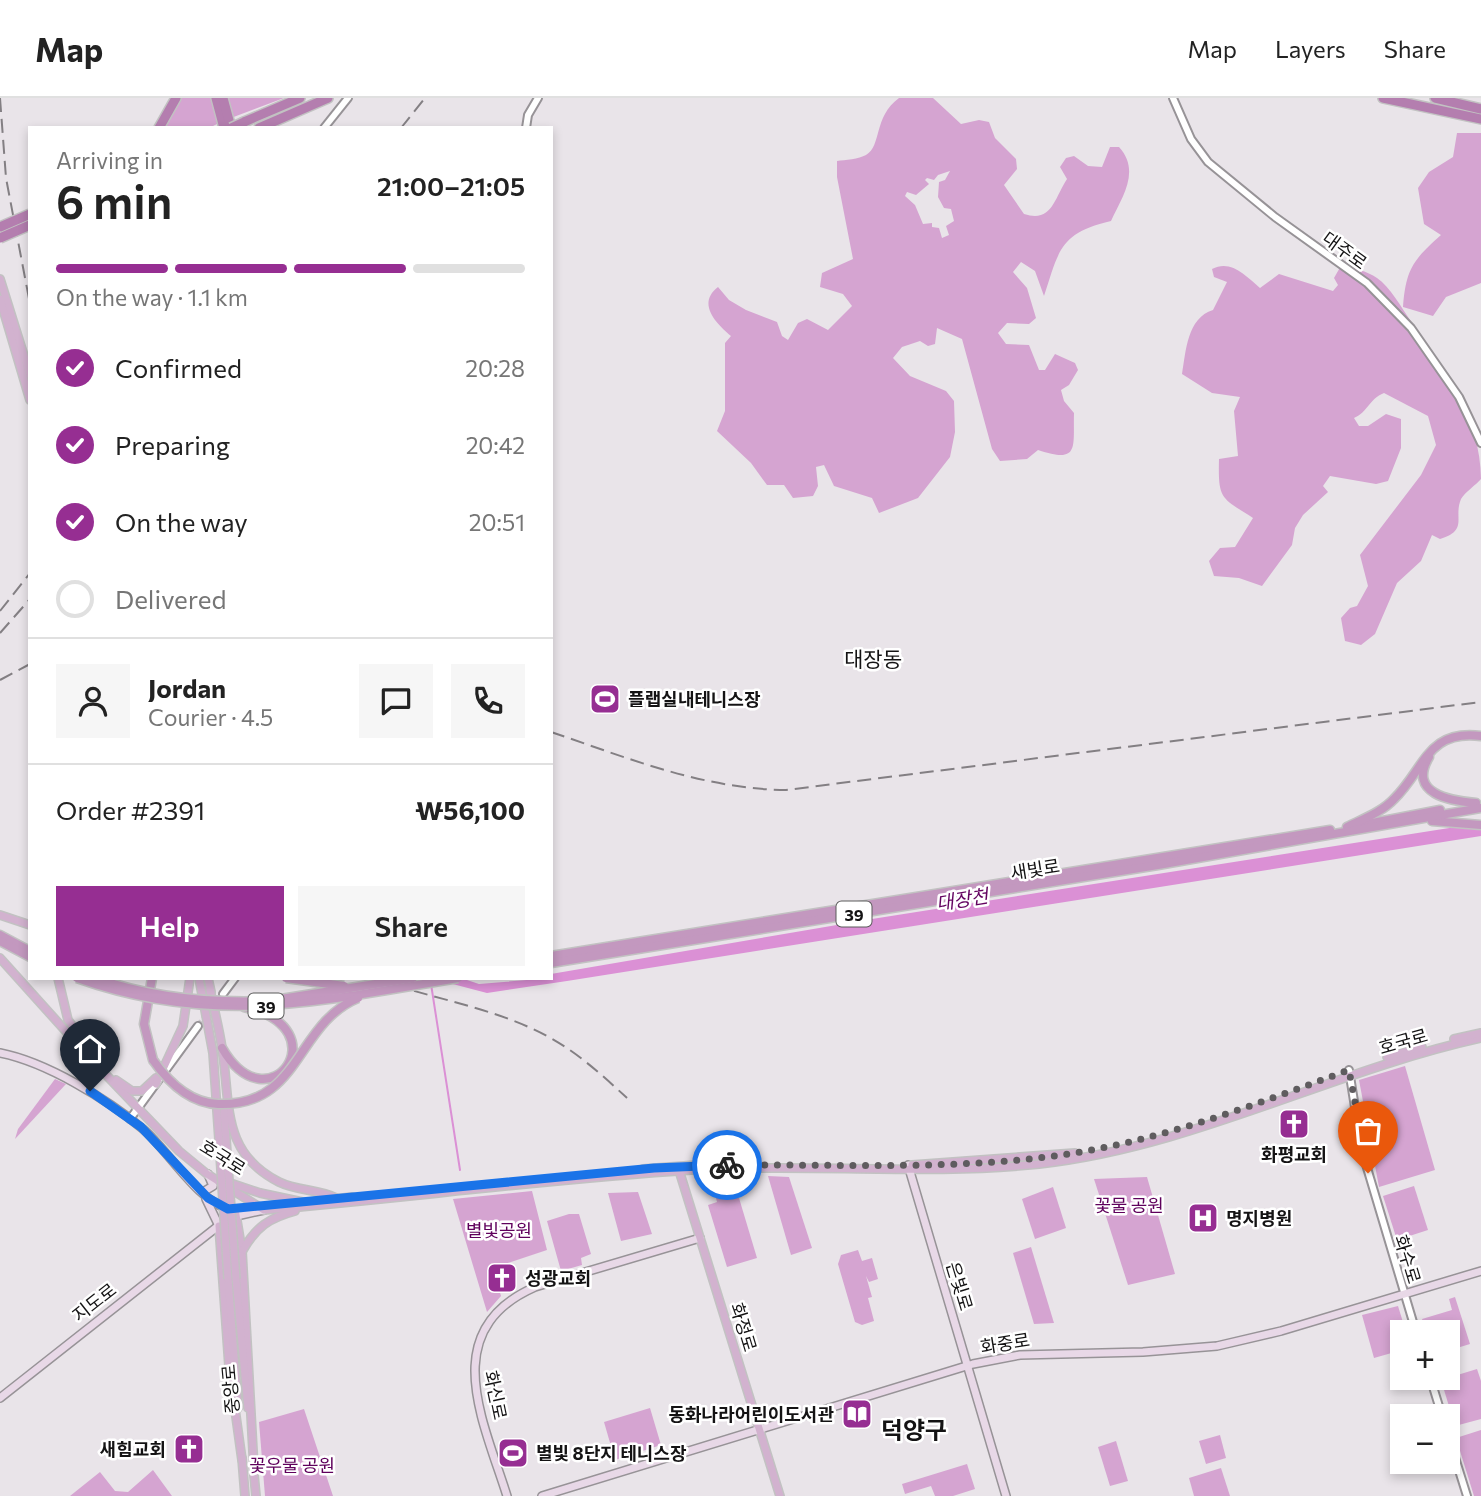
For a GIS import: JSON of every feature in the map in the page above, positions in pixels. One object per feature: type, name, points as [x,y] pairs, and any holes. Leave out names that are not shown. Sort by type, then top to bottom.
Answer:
[{"type":"highway","points":[[160,126],[176,98]]},
{"type":"highway","points":[[216,98],[223,126]]},
{"type":"highway","points":[[223,98],[230,126]]},
{"type":"highway","points":[[235,126],[300,98]]},
{"type":"highway","points":[[1383,98],[1481,118]]},
{"type":"highway","points":[[1435,98],[1481,109]]},
{"type":"highway","points":[[264,126],[327,99]]},
{"type":"highway","points":[[2,234],[28,215]]},
{"type":"highway","points":[[2,234],[28,226]]},
{"type":"highway","points":[[2,234],[28,230]]},
{"type":"highway","points":[[1347,827],[1394,800],[1424,758],[1441,741],[1452,736],[1481,737]]},
{"type":"highway","points":[[1479,805],[1438,797],[1431,791],[1424,775],[1426,763],[1439,746],[1452,739],[1481,737]]},
{"type":"highway","name":"새빛로","points":[[553,963],[1412,821],[1479,805]]},
{"type":"highway","name":"새빛로","points":[[1216,852],[1479,805]]},
{"type":"highway","points":[[1412,821],[1455,820],[1481,825]]},
{"type":"highway","name":"새빛로","points":[[553,956],[1157,862]]},
{"type":"highway","points":[[0,935],[28,950]]},
{"type":"highway","points":[[0,942],[28,956]]},
{"type":"highway","name":"39","points":[[84,980],[153,1001],[244,1007],[367,989],[405,980]]},
{"type":"highway","name":"39","points":[[102,980],[154,994],[231,1002],[295,998],[441,980]]},
{"type":"highway","points":[[152,980],[144,1024],[153,1060],[176,1088],[196,1099],[215,1104],[247,1102],[282,1082],[330,1015],[367,989]]},
{"type":"highway","points":[[295,980],[317,985],[367,989]]},
{"type":"highway","points":[[222,1048],[244,1075],[256,1080],[277,1075],[290,1060],[290,1032],[274,1016],[244,1007]]},
{"type":"main road","points":[[0,279],[28,369]]},
{"type":"main road","points":[[0,299],[28,393]]},
{"type":"main road","points":[[0,915],[28,924]]},
{"type":"main road","points":[[0,958],[140,1107]]},
{"type":"main road","points":[[58,980],[68,1020],[140,1107]]},
{"type":"main road","points":[[156,1084],[183,1026],[190,980]]},
{"type":"main road","points":[[199,980],[213,1053],[232,1279]]},
{"type":"main road","points":[[208,980],[220,1051],[223,1153]]},
{"type":"main road","points":[[210,990],[222,1048],[230,1127],[250,1162],[281,1183],[337,1199]]},
{"type":"main road","name":"호국로","points":[[262,1208],[679,1169],[1039,1164],[1108,1152],[1200,1129],[1350,1072],[1481,1036]]},
{"type":"main road","points":[[0,1053],[90,1091],[137,1125],[209,1200],[234,1212],[242,1251],[254,1469]]},
{"type":"main road","points":[[116,1080],[132,1091],[145,1090],[167,1064]]},
{"type":"main road","name":"호국로","points":[[140,1107],[179,1151],[207,1174],[262,1208],[318,1206],[679,1169]]},
{"type":"main road","name":"호국로","points":[[140,1107],[182,1150],[224,1180],[260,1194],[307,1203]]},
{"type":"main road","name":"은빛로","points":[[908,1167],[1006,1496]]},
{"type":"main road","name":"화정로","points":[[679,1169],[780,1496]]},
{"type":"main road","points":[[207,1174],[213,1186],[209,1200],[213,1214],[209,1232]]},
{"type":"main road","points":[[209,1200],[219,1222],[229,1366],[242,1460]]},
{"type":"main road","points":[[242,1251],[253,1233],[265,1222],[318,1206]]},
{"type":"main road","name":"지도로","points":[[0,1398],[219,1222],[234,1212],[262,1208]]},
{"type":"main road","name":"화신로","points":[[507,1496],[472,1374],[476,1351],[488,1323],[514,1298],[535,1287],[700,1238]]},
{"type":"main road","name":"화중로","points":[[542,1496],[966,1366],[1020,1355],[1143,1352],[1217,1346],[1282,1331],[1481,1271]]},
{"type":"main road","name":"중앙로","points":[[232,1279],[245,1496]]},
{"type":"main road","name":"중앙로","points":[[232,1279],[256,1496]]},
{"type":"street","points":[[326,126],[348,98]]},
{"type":"street","points":[[526,126],[528,115],[538,98]]},
{"type":"street","name":"대주로","points":[[1173,98],[1191,139],[1208,162],[1275,217],[1367,283],[1411,328],[1459,397],[1481,443]]},
{"type":"street","points":[[223,994],[234,980]]},
{"type":"street","points":[[130,1119],[198,1026]]},
{"type":"street","name":"화수로","points":[[1350,1072],[1362,1151],[1412,1320]]},
{"type":"street","points":[[1460,1474],[1467,1496]]},
{"type":"green space","points":[[179,98],[211,98],[219,123],[213,126],[163,126]]},
{"type":"green space","points":[[225,98],[284,98],[231,118]]},
{"type":"green space","points":[[899,98],[933,98],[961,124],[979,120],[989,122],[995,138],[1016,159],[1017,169],[1004,185],[1024,214],[1041,215],[1051,207],[1067,179],[1060,167],[1066,158],[1074,156],[1088,166],[1102,167],[1110,147],[1119,147],[1129,165],[1129,175],[1111,221],[1081,231],[1064,246],[1053,267],[1044,296],[1035,271],[1021,262],[1013,272],[1027,288],[1036,318],[1029,324],[1007,323],[998,333],[1006,344],[1029,345],[1039,370],[1045,370],[1055,354],[1075,363],[1078,370],[1069,385],[1061,390],[1064,401],[1074,413],[1071,450],[1068,454],[1061,455],[1038,450],[1027,459],[1000,461],[992,449],[962,339],[937,328],[935,344],[928,346],[920,341],[902,347],[893,358],[910,376],[946,391],[954,401],[955,432],[950,457],[918,498],[879,513],[872,498],[834,486],[824,465],[816,467],[818,486],[813,496],[793,498],[784,485],[767,485],[751,463],[717,431],[725,411],[725,343],[731,336],[715,320],[709,300],[718,287],[729,300],[777,322],[782,336],[788,340],[798,323],[807,319],[828,330],[852,306],[843,294],[820,287],[822,273],[853,259],[837,177],[837,161],[860,157],[871,151],[881,122]],"holes":[[[950,171],[945,180],[939,182],[938,197],[944,208],[951,209],[954,221],[946,226],[949,235],[942,238],[939,228],[932,227],[932,223],[923,224],[915,205],[905,196],[907,192],[916,195],[929,184],[925,180],[927,178],[934,180],[938,175]]]},
{"type":"green space","points":[[1457,133],[1481,133],[1481,283],[1446,297],[1433,316],[1403,307],[1406,283],[1413,266],[1441,235],[1424,224],[1418,188],[1429,172],[1453,157]]},
{"type":"green space","points":[[1342,264],[1369,273],[1382,282],[1435,356],[1458,395],[1475,435],[1481,479],[1461,499],[1454,532],[1440,539],[1432,535],[1421,561],[1397,583],[1375,634],[1361,645],[1345,641],[1341,618],[1350,608],[1357,606],[1368,586],[1360,555],[1421,475],[1436,445],[1428,416],[1384,393],[1354,418],[1359,426],[1368,426],[1386,414],[1401,419],[1401,448],[1388,481],[1376,484],[1330,476],[1323,486],[1328,492],[1303,515],[1295,528],[1292,545],[1262,586],[1239,578],[1214,576],[1209,561],[1220,548],[1235,547],[1253,518],[1228,501],[1219,483],[1219,459],[1238,456],[1234,411],[1240,397],[1212,393],[1182,374],[1189,336],[1198,320],[1213,310],[1227,282],[1214,277],[1212,269],[1219,266],[1232,267],[1260,288],[1279,274],[1333,291],[1338,285],[1334,278]]},
{"type":"green space","points":[[1405,1066],[1435,1170],[1379,1187],[1359,1080]]},
{"type":"green space","points":[[55,1079],[66,1084],[15,1139],[18,1129]]},
{"type":"green space","points":[[768,1176],[789,1177],[812,1248],[791,1255]]},
{"type":"green space","name":"꽃물 공원","points":[[1147,1177],[1175,1274],[1128,1285],[1094,1179]]},
{"type":"green space","points":[[1414,1186],[1428,1230],[1397,1240],[1383,1196]]},
{"type":"green space","points":[[1053,1187],[1066,1228],[1035,1239],[1022,1199]]},
{"type":"green space","name":"별빛공원","points":[[532,1191],[547,1250],[493,1268],[501,1296],[487,1312],[453,1199]]},
{"type":"green space","points":[[638,1192],[652,1234],[621,1241],[608,1193]]},
{"type":"green space","points":[[716,1198],[739,1198],[757,1258],[727,1267],[708,1205],[717,1202]]},
{"type":"green space","points":[[569,1214],[579,1214],[591,1254],[581,1258],[582,1265],[561,1271],[547,1221]]},
{"type":"green space","points":[[1031,1247],[1054,1323],[1034,1324],[1013,1253]]},
{"type":"green space","points":[[858,1250],[862,1261],[872,1258],[878,1279],[869,1282],[866,1276],[872,1297],[868,1298],[874,1321],[862,1325],[855,1322],[838,1264],[841,1255]]},
{"type":"green space","points":[[1455,1297],[1470,1344],[1460,1347],[1460,1320],[1422,1320],[1452,1310],[1449,1299]]},
{"type":"green space","points":[[1398,1306],[1402,1320],[1390,1320],[1390,1353],[1374,1358],[1362,1315]]},
{"type":"green space","points":[[1477,1369],[1481,1381],[1481,1419],[1460,1425],[1460,1404],[1448,1404],[1444,1390],[1460,1390],[1460,1374]]},
{"type":"green space","points":[[650,1408],[661,1445],[615,1460],[604,1422]]},
{"type":"green space","name":"꽃우물 공원","points":[[304,1409],[333,1496],[265,1496],[259,1422]]},
{"type":"green space","points":[[1481,1430],[1481,1496],[1474,1496],[1460,1451],[1460,1437]]},
{"type":"green space","points":[[1220,1435],[1226,1458],[1206,1464],[1199,1441]]},
{"type":"green space","points":[[1116,1441],[1128,1481],[1110,1486],[1098,1447]]},
{"type":"green space","points":[[967,1464],[975,1489],[953,1496],[935,1496],[931,1486],[905,1494],[902,1484]]},
{"type":"green space","points":[[1221,1468],[1230,1496],[1194,1496],[1189,1478]]},
{"type":"green space","points":[[153,1470],[172,1496],[70,1496],[100,1472],[115,1491],[128,1492]]},
{"type":"shaded area","points":[[1481,823],[1481,836],[567,981],[487,993],[445,982],[467,980],[479,984],[553,980],[553,974],[872,919]]},
{"type":"waterway","points":[[431,984],[460,1170]]},
{"type":"tunnel","points":[[198,1026],[214,1005]]},
{"type":"railway","points":[[0,98],[6,178],[28,294]]},
{"type":"railway","points":[[403,126],[425,98]]},
{"type":"railway","points":[[0,611],[28,576]]},
{"type":"railway","points":[[0,633],[28,601]]},
{"type":"railway","points":[[0,680],[28,665]]},
{"type":"railway","points":[[553,733],[637,762],[695,778],[786,790],[1481,702]]},
{"type":"railway","points":[[380,980],[484,1010],[547,1036],[599,1072],[627,1098]]},
{"type":"way so far","points":[[727,1165],[908,1165],[1039,1158],[1073,1153],[1200,1124],[1349,1070],[1368,1173]]},
{"type":"place","name":"플랩실내테니스장","points":[[605,699]]},
{"type":"place","name":"화평교회","points":[[1294,1124]]},
{"type":"place","name":"명지병원","points":[[1203,1218]]},
{"type":"place","name":"성광교회","points":[[502,1278]]},
{"type":"place","name":"동화나라어린이도서관","points":[[857,1414]]},
{"type":"place","name":"새힘교회","points":[[189,1449]]},
{"type":"place","name":"별빛 8단지 테니스장","points":[[513,1453]]},
{"type":"district","name":"대장동","points":[[873,658]]},
{"type":"district","name":"덕양구","points":[[914,1429]]},
{"type":"route","points":[[90,1091],[108,1101],[141,1127],[208,1198],[228,1209],[654,1168],[727,1165]]},
{"type":"water label","name":"대장천","points":[[962,899]]}]
